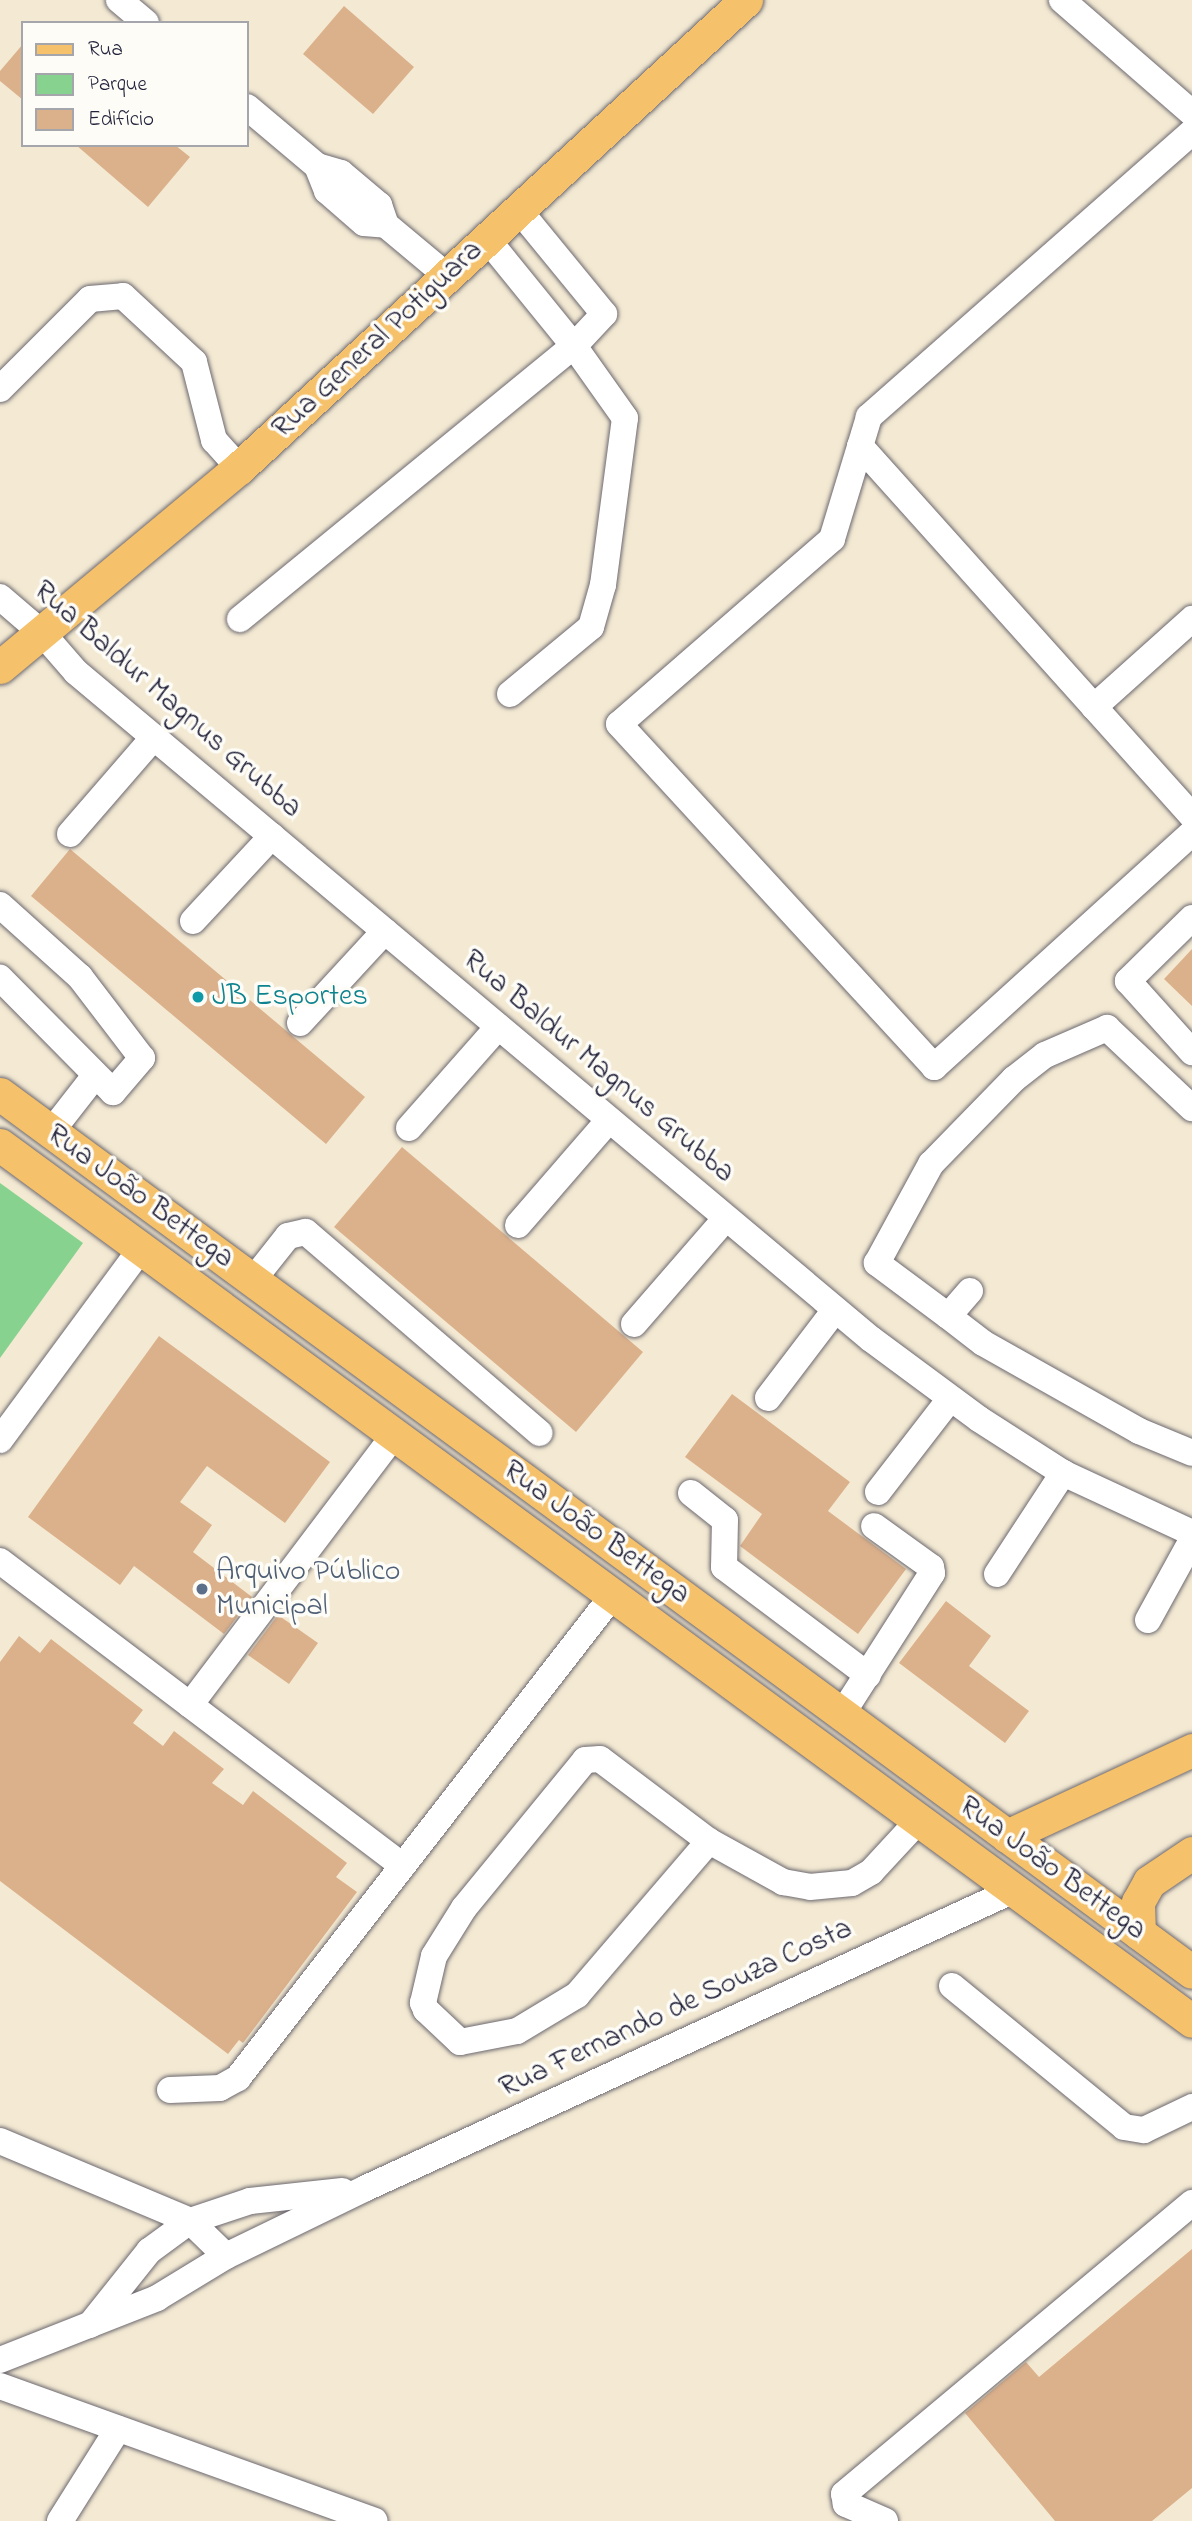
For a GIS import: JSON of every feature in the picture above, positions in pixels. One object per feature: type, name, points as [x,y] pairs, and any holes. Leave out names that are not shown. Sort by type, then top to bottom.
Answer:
[{"type":"main road","name":"Rua General Potiguara","points":[[0,667],[43,634],[239,468],[746,0]]},
{"type":"main road","name":"Rua João Bettega","points":[[0,1094],[1192,1972]]},
{"type":"main road","name":"Rua João Bettega","points":[[0,1144],[1192,2021]]},
{"type":"main road","points":[[311,1374],[334,1341]]},
{"type":"main road","points":[[348,1401],[371,1368]]},
{"type":"main road","points":[[1007,1836],[1192,1750]]},
{"type":"main road","points":[[919,1820],[943,1789]]},
{"type":"main road","points":[[1139,1933],[1138,1902],[1149,1882],[1192,1853]]},
{"type":"street","points":[[119,0],[144,21]]},
{"type":"street","points":[[1062,0],[1192,114]]},
{"type":"street","points":[[248,108],[317,166],[327,191],[363,223],[386,225],[447,276]]},
{"type":"street","points":[[1192,132],[869,417],[832,539],[619,724],[934,1066],[1192,833]]},
{"type":"street","points":[[240,618],[574,346],[604,314],[519,209]]},
{"type":"street","points":[[488,239],[574,346],[625,418],[603,585],[591,627],[510,694]]},
{"type":"street","points":[[0,389],[90,299],[123,296],[194,362],[215,440],[239,468]]},
{"type":"street","points":[[860,446],[1192,816]]},
{"type":"street","name":"Rua Baldur Magnus Grubba","points":[[0,597],[43,634],[76,672],[835,1310],[950,1399],[1062,1473],[1192,1533]]},
{"type":"street","points":[[1094,707],[1192,619]]},
{"type":"street","points":[[70,834],[154,737]]},
{"type":"street","points":[[193,921],[272,836]]},
{"type":"street","points":[[0,905],[80,978],[142,1058],[113,1092],[94,1077],[0,978]]},
{"type":"street","points":[[1192,918],[1128,981],[1192,1052]]},
{"type":"street","points":[[300,1023],[385,931]]},
{"type":"street","points":[[409,1128],[498,1027]]},
{"type":"street","points":[[1192,1108],[1107,1028],[1045,1055],[1014,1079],[930,1164],[877,1263],[1025,1369],[1139,1431],[1192,1453]]},
{"type":"street","points":[[51,1132],[94,1077]]},
{"type":"street","points":[[518,1225],[609,1120]]},
{"type":"street","points":[[634,1324],[726,1218]]},
{"type":"street","points":[[253,1280],[288,1236],[306,1232],[540,1433]]},
{"type":"street","points":[[0,1440],[141,1249]]},
{"type":"street","points":[[948,1316],[970,1291]]},
{"type":"street","points":[[768,1398],[835,1310]]},
{"type":"street","points":[[878,1492],[950,1399]]},
{"type":"street","points":[[190,1705],[339,1514],[394,1435]]},
{"type":"street","points":[[997,1574],[1062,1473]]},
{"type":"street","points":[[691,1493],[725,1520],[724,1567],[867,1675]]},
{"type":"street","points":[[842,1714],[932,1570],[874,1526]]},
{"type":"street","points":[[1148,1620],[1192,1540]]},
{"type":"street","points":[[0,1561],[403,1866]]},
{"type":"street","points":[[170,2091],[220,2088],[238,2078],[613,1595]]},
{"type":"street","points":[[709,1841],[577,1995],[517,2031],[460,2042],[426,2010],[435,1956],[464,1908],[585,1760],[600,1759],[709,1841],[783,1882],[832,1887],[871,1872],[919,1820]]},
{"type":"street","name":"Rua Fernando de Souza Costa","points":[[0,2360],[157,2298],[226,2256],[366,2188],[1014,1890]]},
{"type":"street","points":[[952,1986],[1124,2127],[1144,2130],[1192,2107]]},
{"type":"street","points":[[0,2141],[190,2221],[226,2256]]},
{"type":"street","name":"Rua Fernando de Souza Costa","points":[[89,2326],[149,2251],[190,2221],[250,2201],[366,2188]]},
{"type":"street","points":[[885,2521],[846,2504],[844,2494],[1192,2203]]},
{"type":"street","points":[[0,2386],[373,2521]]},
{"type":"street","points":[[60,2521],[118,2429]]},
{"type":"green space","points":[[0,1183],[83,1243],[0,1358]]},
{"type":"building","points":[[344,6],[414,67],[373,114],[303,54]]},
{"type":"building","points":[[21,46],[21,98],[0,81],[0,71]]},
{"type":"building","points":[[78,147],[178,147],[190,157],[148,207]]},
{"type":"building","name":"JB Esportes","points":[[70,849],[365,1097],[326,1144],[31,896]]},
{"type":"building","points":[[1192,949],[1192,1006],[1164,979]]},
{"type":"building","points":[[402,1147],[643,1352],[576,1432],[334,1227]]},
{"type":"building","points":[[159,1336],[330,1462],[285,1523],[207,1466],[180,1502],[212,1525],[193,1552],[252,1597],[224,1634],[134,1566],[120,1585],[28,1517]]},
{"type":"building","points":[[732,1394],[850,1482],[828,1511],[906,1569],[858,1634],[740,1546],[762,1514],[685,1457]]},
{"type":"building","points":[[946,1601],[991,1636],[969,1666],[1029,1711],[1005,1743],[899,1663]]},
{"type":"building","points":[[278,1615],[318,1643],[289,1684],[248,1655]]},
{"type":"building","points":[[19,1636],[40,1653],[51,1639],[143,1710],[133,1723],[163,1746],[174,1731],[224,1769],[212,1783],[243,1805],[253,1791],[347,1863],[336,1877],[357,1892],[243,2043],[239,2040],[228,2054],[0,1881],[0,1662]]},
{"type":"building","points":[[1192,2249],[1192,2488],[1152,2521],[1055,2521],[965,2413],[1026,2362],[1039,2377]]},
{"type":"place","name":"JB Esportes","points":[[198,997]]},
{"type":"place","name":"Arquivo Público Municipal","points":[[202,1589]]}]
